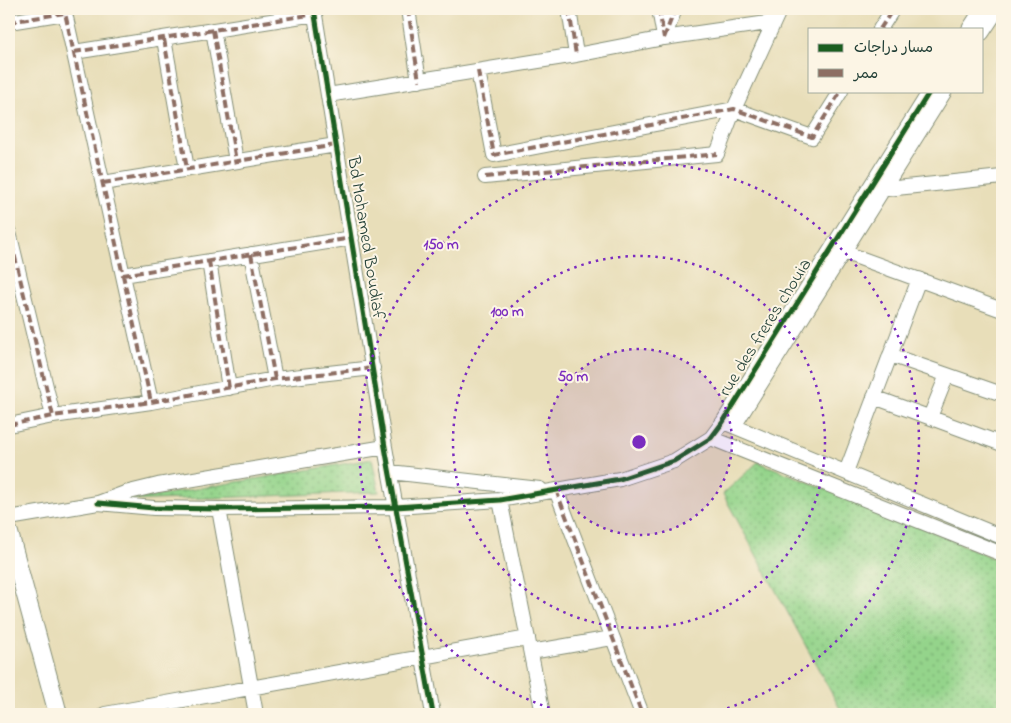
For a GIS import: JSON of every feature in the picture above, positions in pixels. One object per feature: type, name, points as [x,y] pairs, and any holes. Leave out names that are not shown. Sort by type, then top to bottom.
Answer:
[{"type":"main road","points":[[9,533],[58,714]]},
{"type":"street","points":[[408,9],[419,81]]},
{"type":"street","points":[[569,9],[576,55]]},
{"type":"street","points":[[659,9],[664,38]]},
{"type":"street","points":[[664,38],[675,9]]},
{"type":"street","points":[[881,28],[893,9]]},
{"type":"street","points":[[971,28],[982,9]]},
{"type":"street","points":[[984,30],[998,9]]},
{"type":"street","points":[[74,52],[164,39],[315,12]]},
{"type":"street","name":"Bd Mohamed Boudiaf","points":[[315,12],[385,447],[433,714]]},
{"type":"street","points":[[9,22],[65,13],[151,402]]},
{"type":"street","points":[[328,95],[576,55],[777,15]]},
{"type":"street","points":[[485,177],[717,154],[734,109],[777,15]]},
{"type":"street","points":[[213,30],[236,161]]},
{"type":"street","points":[[164,39],[187,169]]},
{"type":"street","points":[[478,71],[494,155],[734,109],[812,137],[840,92]]},
{"type":"street","name":"rue des freres chouia","points":[[98,503],[154,508],[218,509],[396,507],[500,500],[620,479],[674,461],[712,438],[729,424],[838,250],[869,190],[929,92]]},
{"type":"street","points":[[945,92],[883,190],[838,250],[1002,310]]},
{"type":"street","points":[[103,183],[336,145]]},
{"type":"street","points":[[869,190],[1002,177]]},
{"type":"street","points":[[9,232],[53,416]]},
{"type":"street","points":[[123,275],[352,238]]},
{"type":"street","points":[[250,254],[275,379]]},
{"type":"street","points":[[209,261],[229,388]]},
{"type":"street","points":[[846,472],[919,279]]},
{"type":"street","points":[[890,355],[1002,394]]},
{"type":"street","points":[[9,424],[151,402],[275,379],[373,368]]},
{"type":"street","points":[[930,417],[947,375]]},
{"type":"street","points":[[874,397],[1002,444]]},
{"type":"street","points":[[729,424],[1002,537]]},
{"type":"street","points":[[712,438],[1002,554]]},
{"type":"street","points":[[9,518],[98,503],[125,493],[158,485],[385,447]]},
{"type":"street","points":[[390,472],[556,490],[642,714]]},
{"type":"street","points":[[500,500],[543,714]]},
{"type":"street","points":[[218,509],[256,714]]},
{"type":"street","points":[[105,714],[528,638]]},
{"type":"street","points":[[531,652],[612,638]]},
{"type":"green space","points":[[372,459],[379,492],[125,501]]},
{"type":"green space","points":[[758,462],[917,525],[1002,562],[1002,714],[843,714],[723,494]]},
{"type":"marked path","points":[[408,9],[419,81]]},
{"type":"marked path","points":[[569,9],[576,55]]},
{"type":"marked path","points":[[659,9],[664,38]]},
{"type":"marked path","points":[[664,38],[675,9]]},
{"type":"marked path","points":[[881,28],[893,9]]},
{"type":"marked path","points":[[9,22],[65,13],[151,402]]},
{"type":"marked path","points":[[74,52],[315,14]]},
{"type":"marked path","points":[[213,30],[236,161]]},
{"type":"marked path","points":[[164,39],[187,169]]},
{"type":"marked path","points":[[478,71],[494,155],[734,109],[812,137],[840,92]]},
{"type":"marked path","points":[[103,183],[336,145]]},
{"type":"marked path","points":[[485,177],[717,154]]},
{"type":"marked path","points":[[9,232],[53,416]]},
{"type":"marked path","points":[[123,275],[352,238]]},
{"type":"marked path","points":[[251,254],[275,379]]},
{"type":"marked path","points":[[209,261],[229,388]]},
{"type":"marked path","points":[[9,425],[53,416],[151,402],[275,379],[373,368]]},
{"type":"marked path","points":[[556,490],[642,714]]},
{"type":"cycle path","points":[[314,9],[385,447],[433,714]]},
{"type":"cycle path","points":[[98,503],[154,508],[219,509],[396,507],[500,500],[620,479],[674,461],[711,438],[723,422],[929,92]]}]
